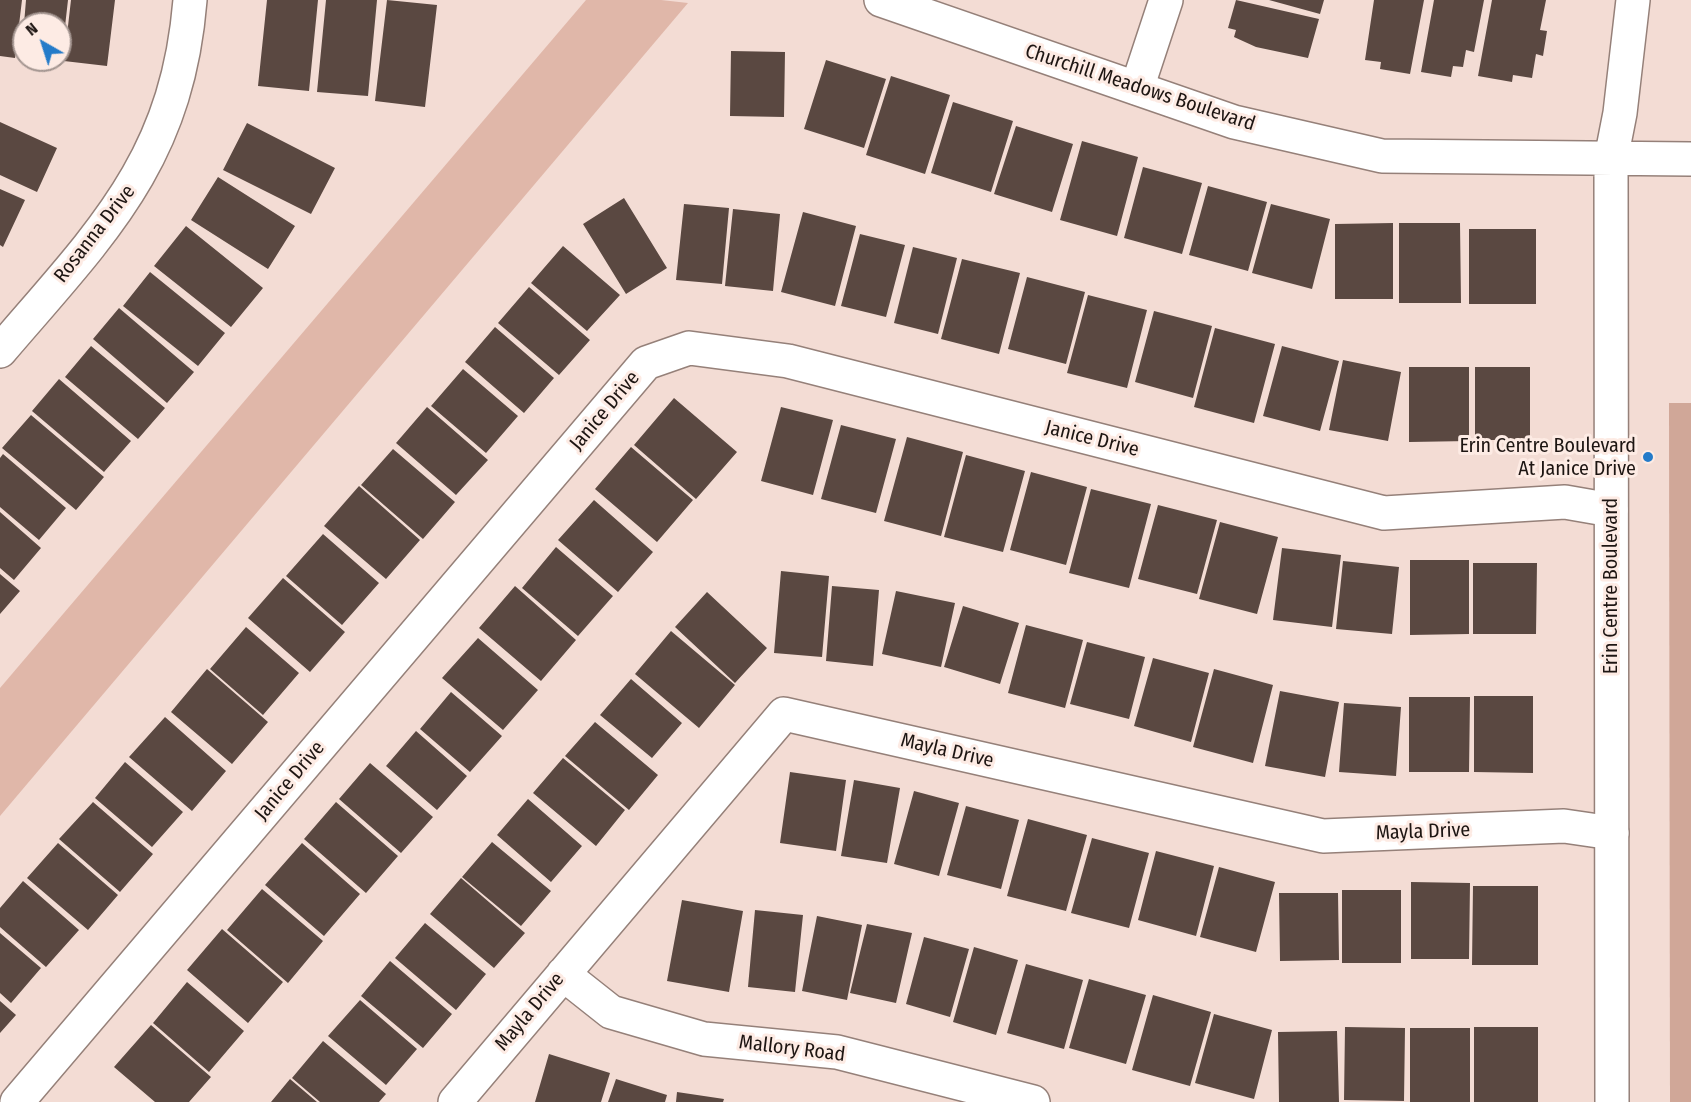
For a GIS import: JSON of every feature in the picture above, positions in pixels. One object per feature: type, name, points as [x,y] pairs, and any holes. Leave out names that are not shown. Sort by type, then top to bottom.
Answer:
[{"type":"street","name":"Rosanna Drive","points":[[0,351],[95,239],[142,172],[160,135],[180,70],[190,0]]},
{"type":"street","name":"Churchill Meadows Boulevard","points":[[881,0],[1234,122],[1382,156],[1691,159]]},
{"type":"street","points":[[1137,88],[1166,0]]},
{"type":"street","name":"Erin Centre Boulevard","points":[[1612,1102],[1611,159],[1620,113],[1633,0]]},
{"type":"street","name":"Janice Drive","points":[[17,1102],[646,363],[689,348],[788,362],[1384,513],[1565,502],[1611,510]]},
{"type":"street","name":"Mayla Drive","points":[[455,1102],[784,714],[1323,836],[1564,826],[1612,833]]},
{"type":"street","name":"Mallory Road","points":[[563,974],[610,1012],[704,1039],[837,1052],[1033,1102]]},
{"type":"shaded area","points":[[586,0],[661,0],[688,3],[0,816],[0,688]]},
{"type":"shaded area","points":[[1669,403],[1691,403],[1691,1102],[1670,1102]]},
{"type":"building","points":[[0,0],[22,0],[21,12],[12,12],[12,58],[0,56]]},
{"type":"building","points":[[26,0],[68,0],[67,12],[25,12]]},
{"type":"building","points":[[71,0],[115,0],[107,66],[72,62],[72,12],[70,12]]},
{"type":"building","points":[[267,0],[318,0],[309,91],[258,86]]},
{"type":"building","points":[[326,0],[377,0],[368,96],[317,92]]},
{"type":"building","points":[[387,0],[437,5],[425,107],[375,101]]},
{"type":"building","points":[[1236,0],[1319,19],[1308,58],[1256,47],[1234,37],[1236,30],[1228,28]]},
{"type":"building","points":[[1269,0],[1324,0],[1320,14]]},
{"type":"building","points":[[1374,0],[1424,0],[1410,74],[1380,69],[1381,62],[1365,60]]},
{"type":"building","points":[[1434,0],[1484,0],[1474,52],[1466,50],[1463,67],[1453,66],[1451,77],[1421,72]]},
{"type":"building","points":[[1492,0],[1546,0],[1540,30],[1547,31],[1543,56],[1536,54],[1532,78],[1513,75],[1512,82],[1478,76]]},
{"type":"building","points":[[731,51],[785,52],[784,117],[730,116]]},
{"type":"building","points":[[826,60],[886,79],[864,148],[804,129]]},
{"type":"building","points":[[891,76],[950,95],[925,174],[866,155]]},
{"type":"building","points":[[953,102],[1013,121],[991,192],[931,173]]},
{"type":"building","points":[[0,122],[57,148],[37,192],[0,175]]},
{"type":"building","points":[[247,123],[335,168],[311,214],[223,170]]},
{"type":"building","points":[[1016,126],[1073,144],[1052,212],[994,194]]},
{"type":"building","points":[[1082,141],[1138,157],[1117,236],[1060,220]]},
{"type":"building","points":[[1143,167],[1202,183],[1182,254],[1124,238]]},
{"type":"building","points":[[218,177],[295,226],[268,269],[191,220]]},
{"type":"building","points":[[1208,186],[1267,202],[1248,271],[1189,255]]},
{"type":"building","points":[[0,189],[25,200],[3,247],[0,245]]},
{"type":"building","points":[[624,198],[667,268],[626,294],[583,224]]},
{"type":"building","points":[[684,204],[729,208],[722,284],[676,280]]},
{"type":"building","points":[[1271,204],[1330,219],[1312,289],[1252,273]]},
{"type":"building","points":[[733,209],[780,214],[773,291],[725,286]]},
{"type":"building","points":[[803,212],[856,226],[835,306],[781,292]]},
{"type":"building","points":[[1393,223],[1393,299],[1335,299],[1335,224]]},
{"type":"building","points":[[1399,223],[1460,223],[1461,303],[1399,303]]},
{"type":"building","points":[[186,226],[263,288],[231,327],[154,266]]},
{"type":"building","points":[[1469,229],[1536,229],[1536,304],[1469,304]]},
{"type":"building","points":[[860,234],[905,245],[886,317],[841,306]]},
{"type":"building","points":[[563,246],[620,295],[587,331],[531,283]]},
{"type":"building","points":[[913,247],[957,258],[938,334],[894,323]]},
{"type":"building","points":[[962,259],[1020,273],[999,354],[941,339]]},
{"type":"building","points":[[150,272],[225,333],[198,366],[123,306]]},
{"type":"building","points":[[1027,277],[1085,292],[1066,364],[1008,349]]},
{"type":"building","points":[[529,287],[590,340],[559,375],[498,323]]},
{"type":"building","points":[[1088,295],[1147,310],[1127,388],[1067,373]]},
{"type":"building","points":[[119,308],[194,372],[167,403],[93,339]]},
{"type":"building","points":[[1154,311],[1212,326],[1193,398],[1135,382]]},
{"type":"building","points":[[495,327],[554,378],[524,413],[465,362]]},
{"type":"building","points":[[1215,328],[1275,344],[1254,423],[1194,407]]},
{"type":"building","points":[[91,346],[165,408],[138,439],[65,377]]},
{"type":"building","points":[[1282,346],[1339,361],[1320,431],[1263,416]]},
{"type":"building","points":[[1343,360],[1401,372],[1388,441],[1329,430]]},
{"type":"building","points":[[1409,367],[1469,367],[1469,441],[1409,442]]},
{"type":"building","points":[[1475,367],[1530,367],[1530,440],[1475,440]]},
{"type":"building","points":[[463,369],[518,416],[486,453],[431,406]]},
{"type":"building","points":[[59,379],[131,441],[104,472],[32,411]]},
{"type":"building","points":[[674,398],[737,452],[696,499],[634,445]]},
{"type":"building","points":[[427,407],[488,460],[456,495],[396,443]]},
{"type":"building","points":[[781,407],[833,420],[813,495],[761,481]]},
{"type":"building","points":[[31,415],[104,477],[76,510],[2,448]]},
{"type":"building","points":[[841,425],[896,439],[876,513],[821,499]]},
{"type":"building","points":[[907,437],[963,452],[941,536],[884,521]]},
{"type":"building","points":[[631,447],[693,500],[657,542],[595,489]]},
{"type":"building","points":[[393,449],[455,502],[423,539],[361,485]]},
{"type":"building","points":[[3,454],[66,508],[39,540],[0,507],[0,458]]},
{"type":"building","points":[[966,455],[1025,471],[1003,552],[944,537]]},
{"type":"building","points":[[1031,472],[1087,487],[1066,565],[1010,550]]},
{"type":"building","points":[[359,486],[420,540],[386,579],[324,526]]},
{"type":"building","points":[[1091,489],[1151,504],[1129,588],[1069,573]]},
{"type":"building","points":[[594,500],[653,552],[618,592],[558,540]]},
{"type":"building","points":[[1158,505],[1217,520],[1197,594],[1138,579]]},
{"type":"building","points":[[0,512],[41,548],[14,580],[0,568]]},
{"type":"building","points":[[1220,522],[1278,537],[1257,614],[1199,599]]},
{"type":"building","points":[[323,534],[379,583],[342,625],[286,576]]},
{"type":"building","points":[[556,547],[613,596],[578,636],[522,588]]},
{"type":"building","points":[[1282,548],[1341,555],[1332,627],[1273,620]]},
{"type":"building","points":[[1410,560],[1469,560],[1469,634],[1410,635]]},
{"type":"building","points":[[1343,561],[1399,567],[1392,634],[1336,629]]},
{"type":"building","points":[[1473,563],[1537,563],[1536,634],[1473,634]]},
{"type":"building","points":[[781,571],[829,576],[822,657],[774,653]]},
{"type":"building","points":[[0,574],[20,591],[0,614]]},
{"type":"building","points":[[283,578],[345,632],[310,672],[248,618]]},
{"type":"building","points":[[515,586],[576,640],[541,681],[479,628]]},
{"type":"building","points":[[832,586],[879,590],[873,666],[826,661]]},
{"type":"building","points":[[896,591],[955,603],[941,667],[882,654]]},
{"type":"building","points":[[707,592],[767,648],[735,683],[675,627]]},
{"type":"building","points":[[963,606],[1019,623],[1000,684],[944,667]]},
{"type":"building","points":[[1026,625],[1083,640],[1065,708],[1008,693]]},
{"type":"building","points":[[246,627],[299,673],[263,715],[210,669]]},
{"type":"building","points":[[671,631],[735,685],[699,728],[635,674]]},
{"type":"building","points":[[478,638],[538,690],[503,730],[442,678]]},
{"type":"building","points":[[1087,642],[1145,657],[1129,719],[1070,704]]},
{"type":"building","points":[[1153,658],[1209,673],[1191,742],[1134,726]]},
{"type":"building","points":[[207,669],[268,722],[232,764],[171,712]]},
{"type":"building","points":[[1214,669],[1273,685],[1253,763],[1193,747]]},
{"type":"building","points":[[631,679],[682,723],[652,758],[600,715]]},
{"type":"building","points":[[1280,691],[1339,702],[1325,777],[1265,766]]},
{"type":"building","points":[[451,692],[502,736],[470,772],[420,729]]},
{"type":"building","points":[[1474,696],[1533,696],[1533,773],[1474,772]]},
{"type":"building","points":[[1409,697],[1470,697],[1469,772],[1409,772]]},
{"type":"building","points":[[1344,703],[1401,707],[1396,776],[1339,772]]},
{"type":"building","points":[[165,717],[226,771],[192,811],[129,757]]},
{"type":"building","points":[[595,722],[658,775],[629,810],[565,756]]},
{"type":"building","points":[[416,731],[467,776],[437,810],[386,766]]},
{"type":"building","points":[[563,758],[625,810],[596,846],[533,793]]},
{"type":"building","points":[[125,762],[183,812],[152,847],[95,798]]},
{"type":"building","points":[[370,763],[433,817],[401,853],[339,799]]},
{"type":"building","points":[[790,772],[846,780],[836,851],[780,843]]},
{"type":"building","points":[[854,780],[900,788],[887,863],[841,856]]},
{"type":"building","points":[[914,791],[959,803],[939,876],[894,864]]},
{"type":"building","points":[[528,799],[582,846],[551,882],[497,835]]},
{"type":"building","points":[[93,802],[153,854],[120,892],[59,839]]},
{"type":"building","points":[[336,802],[398,856],[366,893],[304,839]]},
{"type":"building","points":[[966,806],[1019,820],[1001,889],[947,875]]},
{"type":"building","points":[[1028,819],[1087,835],[1066,911],[1007,896]]},
{"type":"building","points":[[1092,838],[1149,853],[1129,928],[1071,913]]},
{"type":"building","points":[[492,842],[551,891],[521,926],[462,877]]},
{"type":"building","points":[[58,843],[118,895],[88,930],[27,878]]},
{"type":"building","points":[[302,843],[360,894],[324,936],[265,885]]},
{"type":"building","points":[[1156,851],[1214,866],[1196,936],[1138,920]]},
{"type":"building","points":[[1219,867],[1275,882],[1256,952],[1200,937]]},
{"type":"building","points":[[461,878],[525,933],[494,968],[430,914]]},
{"type":"building","points":[[23,881],[79,930],[46,967],[0,927],[0,908]]},
{"type":"building","points":[[1411,882],[1470,883],[1469,959],[1411,959]]},
{"type":"building","points":[[1473,886],[1538,886],[1538,965],[1472,965]]},
{"type":"building","points":[[262,889],[323,941],[288,983],[227,930]]},
{"type":"building","points":[[1342,890],[1401,890],[1401,963],[1342,963]]},
{"type":"building","points":[[1279,893],[1338,893],[1339,960],[1280,961]]},
{"type":"building","points":[[682,900],[743,911],[729,992],[667,981]]},
{"type":"building","points":[[755,910],[803,915],[795,992],[748,987]]},
{"type":"building","points":[[817,916],[862,925],[847,1000],[802,991]]},
{"type":"building","points":[[425,923],[486,974],[456,1010],[395,958]]},
{"type":"building","points":[[867,924],[912,933],[896,1003],[850,993]]},
{"type":"building","points":[[222,929],[283,982],[248,1023],[187,970]]},
{"type":"building","points":[[0,933],[41,968],[11,1003],[0,993]]},
{"type":"building","points":[[924,937],[969,949],[950,1017],[906,1004]]},
{"type":"building","points":[[974,947],[1018,960],[996,1035],[953,1022]]},
{"type":"building","points":[[390,961],[452,1014],[423,1048],[361,996]]},
{"type":"building","points":[[1026,964],[1083,980],[1064,1049],[1007,1033]]},
{"type":"building","points":[[1089,979],[1146,995],[1126,1064],[1069,1048]]},
{"type":"building","points":[[187,982],[244,1031],[209,1072],[153,1023]]},
{"type":"building","points":[[1153,995],[1211,1012],[1190,1086],[1132,1070]]},
{"type":"building","points":[[360,1000],[417,1049],[386,1085],[328,1036]]},
{"type":"building","points":[[0,1001],[16,1015],[0,1033]]},
{"type":"building","points":[[1214,1014],[1272,1030],[1254,1099],[1195,1083]]},
{"type":"building","points":[[151,1025],[211,1077],[189,1102],[155,1102],[114,1067]]},
{"type":"building","points":[[1345,1027],[1405,1028],[1404,1101],[1344,1100]]},
{"type":"building","points":[[1474,1027],[1538,1027],[1538,1102],[1474,1102]]},
{"type":"building","points":[[1410,1028],[1470,1028],[1470,1102],[1410,1102]]},
{"type":"building","points":[[1337,1031],[1339,1102],[1279,1102],[1278,1032]]},
{"type":"building","points":[[323,1041],[386,1094],[379,1102],[320,1102],[292,1078]]},
{"type":"building","points":[[549,1054],[610,1073],[601,1102],[535,1102]]},
{"type":"building","points":[[290,1079],[317,1102],[271,1102]]},
{"type":"building","points":[[616,1079],[667,1095],[665,1102],[608,1102]]},
{"type":"building","points":[[677,1092],[724,1099],[723,1102],[676,1102]]},
{"type":"place","name":"Erin Centre Boulevard At Janice Drive","points":[[1648,457]]}]
